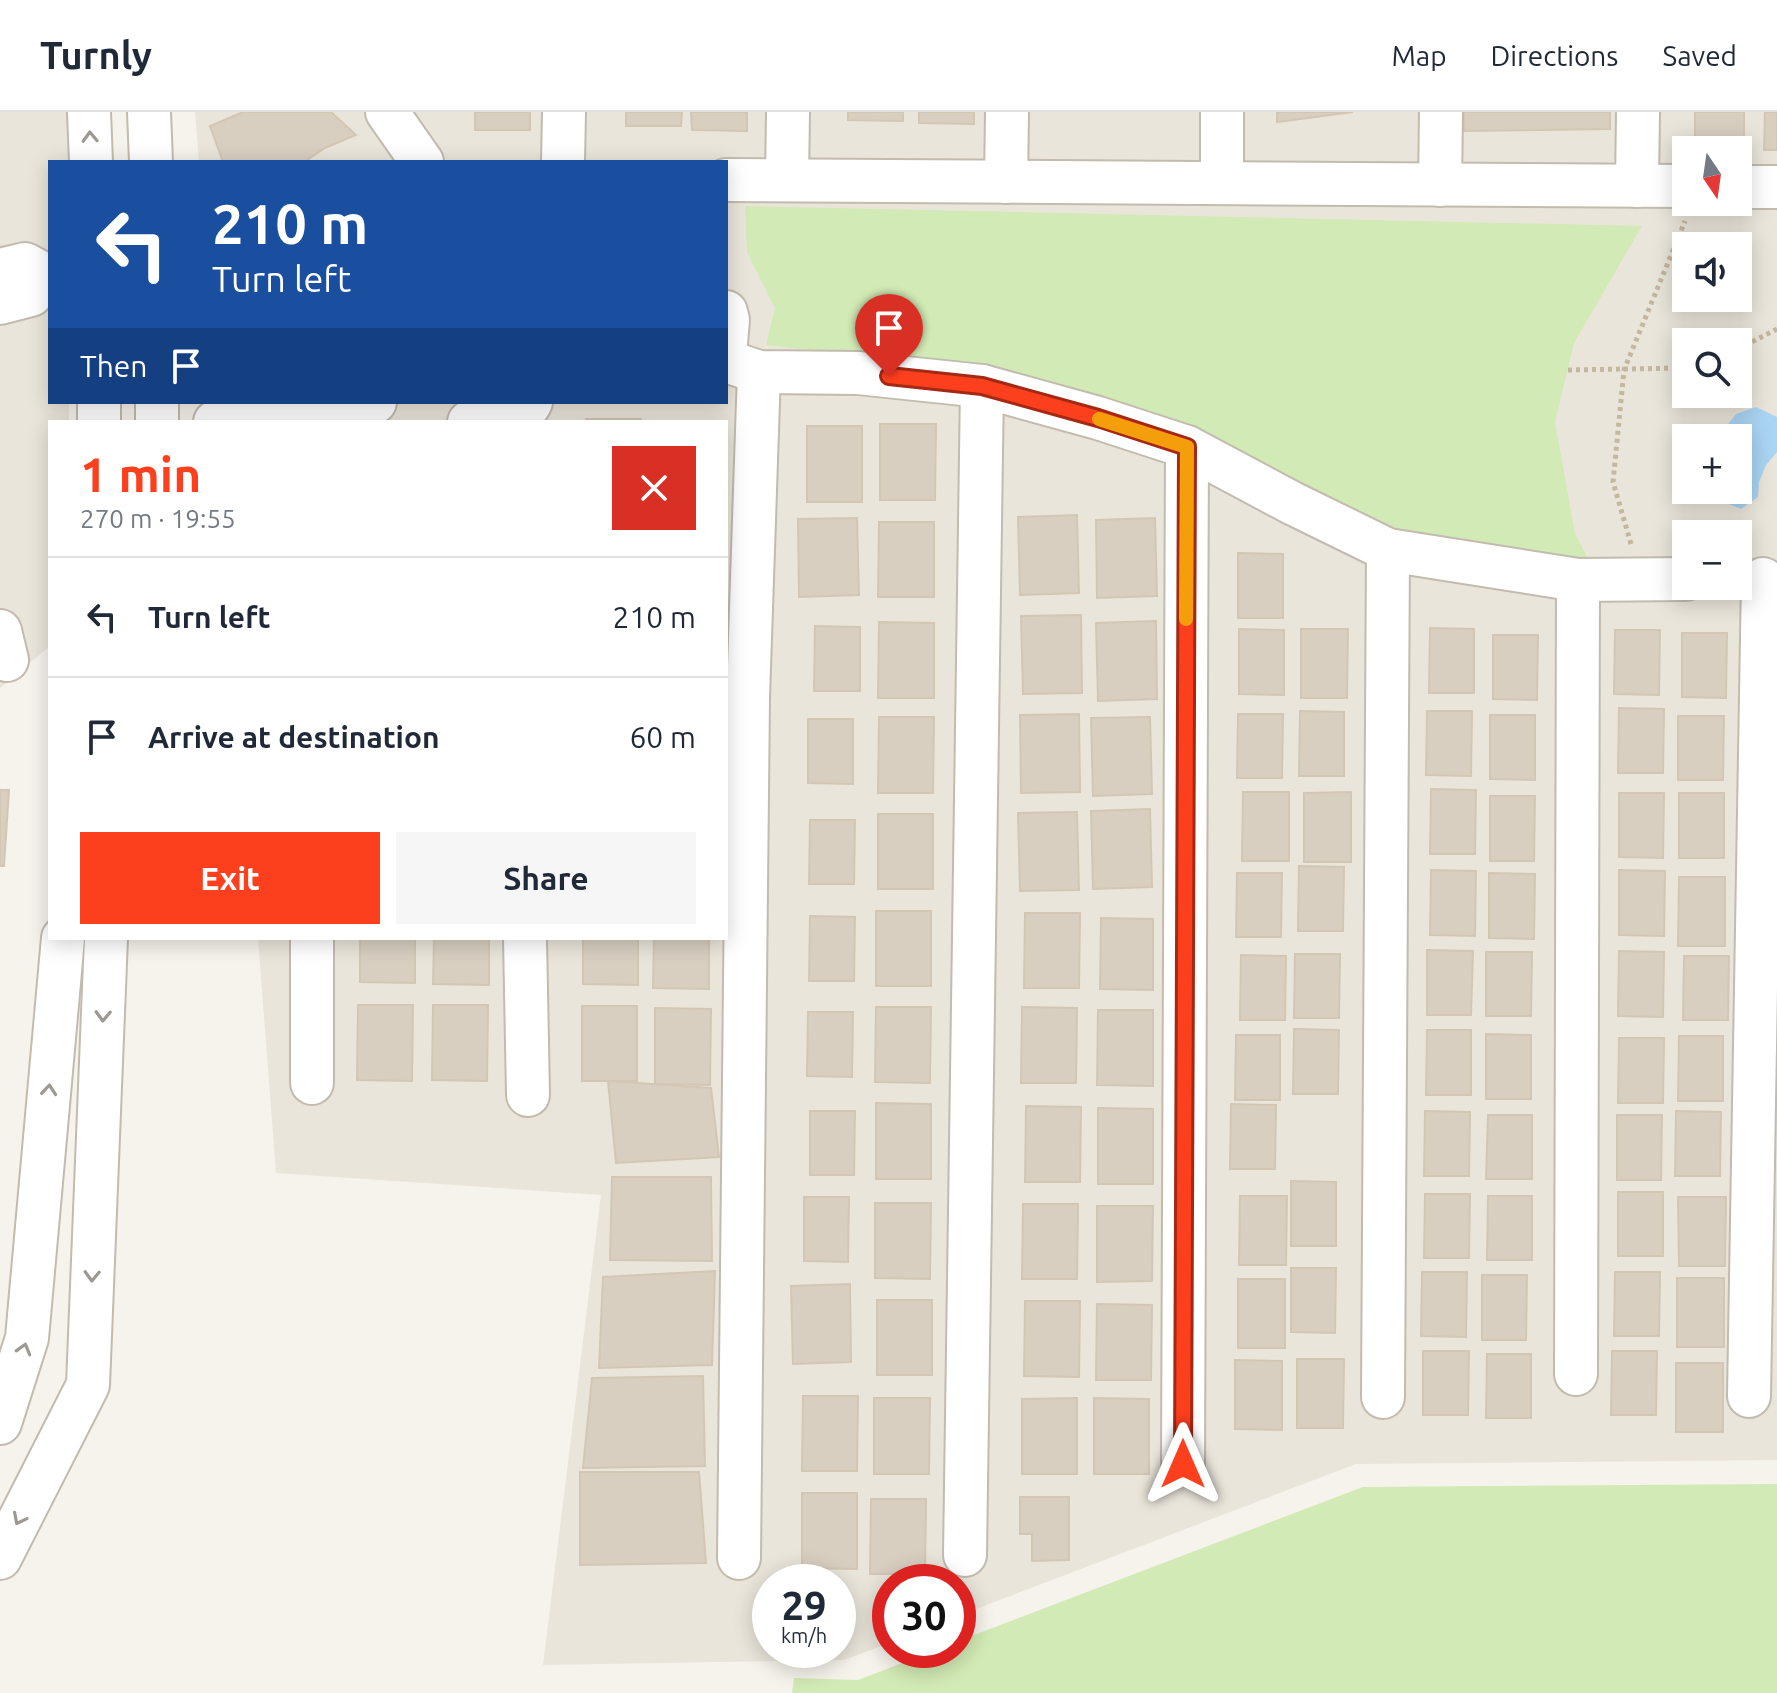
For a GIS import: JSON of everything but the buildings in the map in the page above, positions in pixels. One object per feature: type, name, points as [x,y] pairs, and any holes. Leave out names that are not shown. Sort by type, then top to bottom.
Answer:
[{"type":"street","points":[[89,112],[91,160]]},
{"type":"street","points":[[149,112],[151,160]]},
{"type":"street","points":[[387,112],[421,160]]},
{"type":"street","points":[[563,160],[564,112]]},
{"type":"street","points":[[787,180],[788,112]]},
{"type":"street","points":[[1006,182],[1007,112]]},
{"type":"street","points":[[1222,112],[1222,183]]},
{"type":"street","points":[[1440,185],[1441,112]]},
{"type":"street","points":[[1637,186],[1638,112]]},
{"type":"street","points":[[728,180],[1637,186],[1672,197]]},
{"type":"street","points":[[1752,187],[1777,187]]},
{"type":"street","points":[[0,270],[25,264],[47,274],[31,295],[0,303]]},
{"type":"street","points":[[739,1558],[748,697],[742,366],[858,373],[982,386],[1098,418],[1187,447],[1388,550],[1578,580],[1672,579]]},
{"type":"street","points":[[965,1555],[982,386]]},
{"type":"street","points":[[262,420],[310,418],[368,404]]},
{"type":"street","points":[[480,420],[528,411]]},
{"type":"street","points":[[1183,1464],[1187,447]]},
{"type":"street","points":[[1383,1397],[1388,550]]},
{"type":"street","points":[[1749,1396],[1759,579]]},
{"type":"street","points":[[1576,1374],[1578,580]]},
{"type":"street","points":[[312,940],[312,1083]]},
{"type":"street","points":[[525,940],[528,1095]]},
{"type":"street","points":[[0,1423],[27,1338],[62,943],[106,945],[88,1385],[0,1558]]},
{"type":"path","points":[[1641,580],[1613,482],[1624,370],[1680,216]]},
{"type":"path","points":[[1752,342],[1777,329]]},
{"type":"path","points":[[1568,370],[1672,368]]},
{"type":"shaded area","points":[[0,112],[68,112],[68,160],[48,160],[48,404],[69,404],[69,420],[48,420],[48,648],[0,688]]},
{"type":"shaded area","points":[[195,112],[1777,112],[1777,1460],[1356,1464],[976,1609],[976,1564],[872,1564],[872,1650],[856,1656],[856,1564],[752,1564],[752,1662],[543,1665],[601,1195],[276,1173],[258,940],[728,940],[728,420],[219,420],[218,404],[728,404],[728,160],[199,160]]},
{"type":"green space","points":[[745,206],[1642,226],[1574,343],[1555,422],[1575,534],[1595,571],[1404,541],[965,367],[766,345],[775,308],[747,252]]},
{"type":"green space","points":[[1777,1484],[1777,1693],[792,1693],[794,1678],[858,1680],[889,1668],[976,1668],[976,1634],[1363,1487]]},
{"type":"water","points":[[1756,407],[1777,417],[1777,452],[1766,465],[1759,482],[1758,497],[1752,501],[1752,424],[1728,424],[1736,414]]},
{"type":"water","points":[[1729,504],[1748,504],[1741,509]]},
{"type":"slow traffic","points":[[1099,419],[1187,447],[1186,619]]},
{"type":"route","points":[[889,376],[982,386],[1098,418],[1187,447],[1183,1464]]}]
